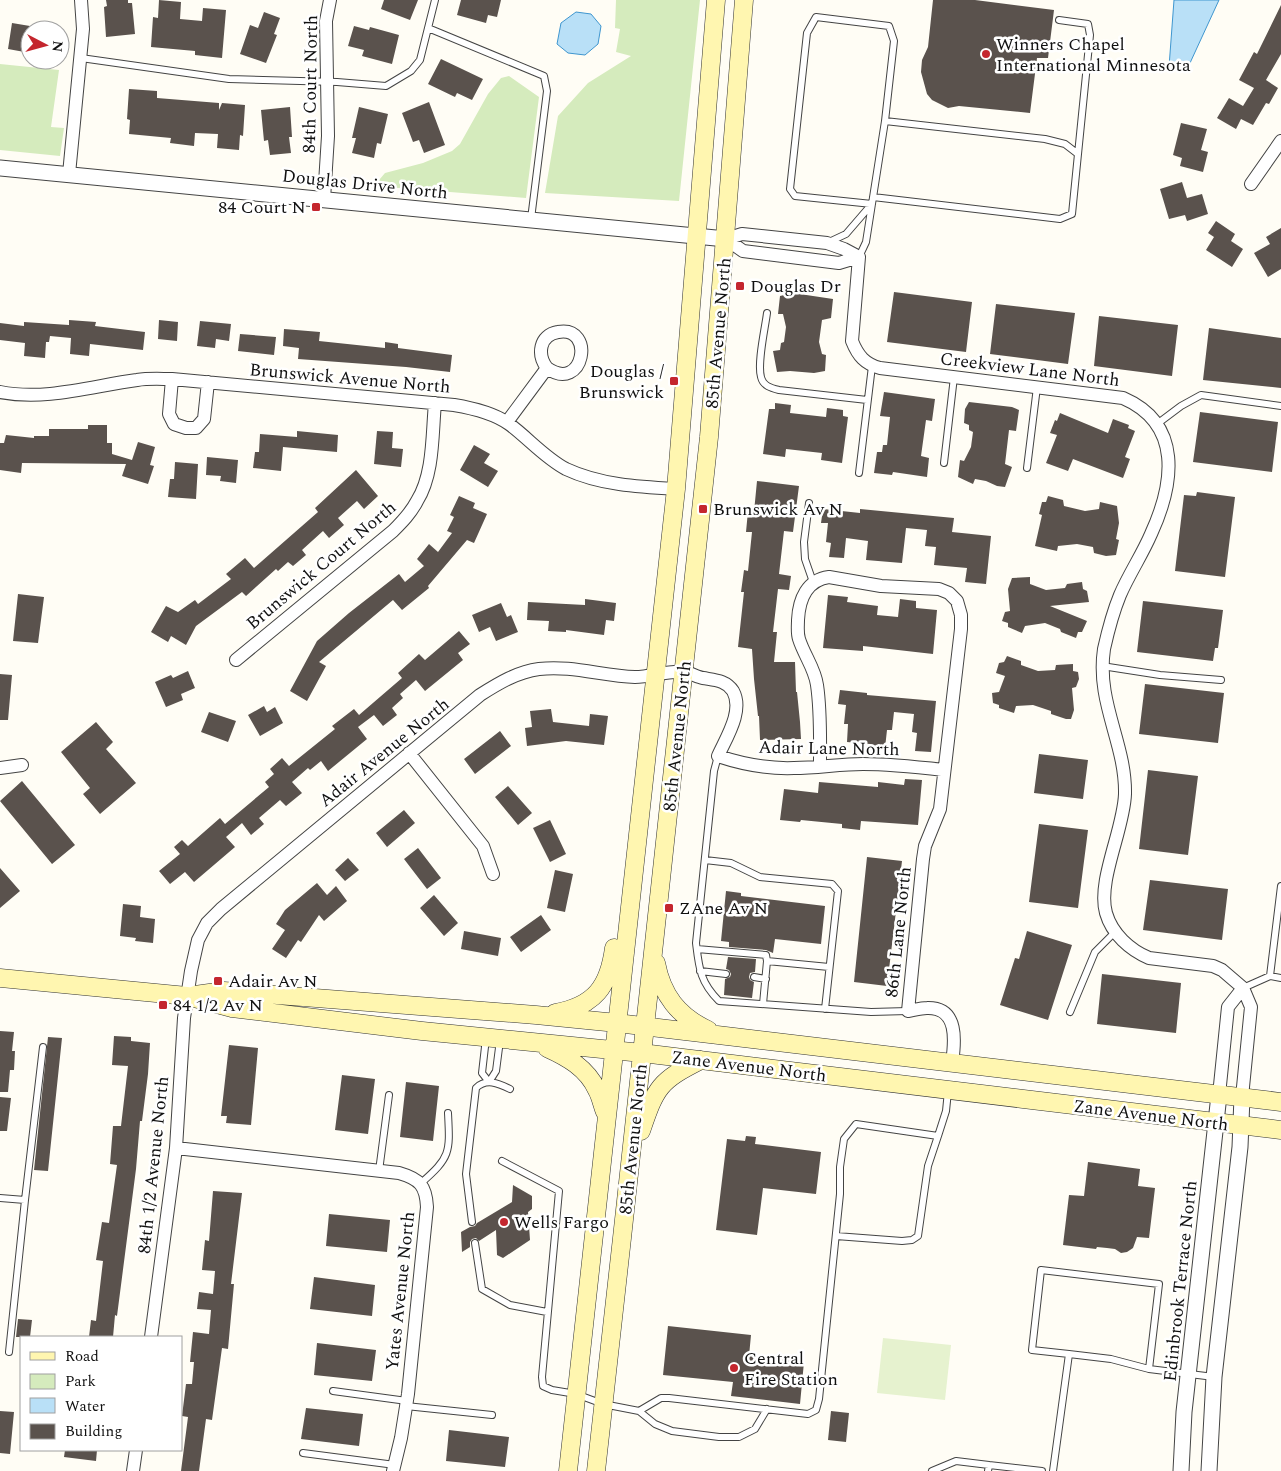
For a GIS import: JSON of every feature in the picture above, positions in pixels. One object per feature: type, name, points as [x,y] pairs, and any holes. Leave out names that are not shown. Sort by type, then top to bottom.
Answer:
[{"type":"main road","name":"85th Avenue North","points":[[568,1471],[676,489],[716,0]]},
{"type":"main road","name":"85th Avenue North","points":[[596,1471],[714,390],[734,106],[744,0]]},
{"type":"main road","points":[[536,1015],[558,1012],[580,1005],[594,996],[607,980],[612,966],[627,838],[641,808]]},
{"type":"main road","points":[[654,948],[659,978],[672,1004],[679,1012],[687,1019],[712,1032],[745,1037]]},
{"type":"main road","name":"Zane Avenue North","points":[[0,978],[187,996],[232,1008],[642,1053],[1281,1130]]},
{"type":"main road","name":"Zane Avenue North","points":[[187,996],[224,991],[536,1015],[745,1037],[1281,1102]]},
{"type":"main road","points":[[535,1042],[571,1059],[588,1076],[597,1089],[607,1119]]},
{"type":"main road","points":[[630,1162],[655,1094],[668,1080],[701,1060]]},
{"type":"street","points":[[69,174],[81,58],[83,30],[82,0]]},
{"type":"street","name":"84th Court North","points":[[324,199],[328,136],[326,21],[330,0]]},
{"type":"street","points":[[1252,184],[1281,140]]},
{"type":"street","name":"Douglas Drive North","points":[[0,168],[726,239],[742,234],[827,243],[844,249],[858,258]]},
{"type":"street","name":"Douglas Drive North","points":[[726,239],[743,251],[839,263],[858,258]]},
{"type":"street","points":[[858,258],[852,341],[856,352],[865,362],[872,366]]},
{"type":"street","name":"Creekview Lane North","points":[[872,366],[1123,398],[1137,404],[1157,424],[1163,433],[1169,459],[1165,495],[1151,536],[1113,612],[1102,666],[1105,699],[1125,780],[1122,817],[1105,886],[1104,900],[1106,913],[1116,932],[1128,946],[1140,954],[1149,958],[1213,966],[1222,970],[1243,988]]},
{"type":"street","points":[[507,422],[547,368]]},
{"type":"street","name":"Brunswick Avenue North","points":[[0,392],[39,395],[140,379],[172,379],[472,408],[507,422],[565,468],[587,477],[612,483],[676,489]]},
{"type":"street","points":[[172,379],[169,414],[174,424],[186,428],[196,428],[204,419],[208,382]]},
{"type":"street","name":"Brunswick Court North","points":[[236,660],[393,531],[407,517],[418,500],[426,481],[435,403]]},
{"type":"street","name":"86th Lane North","points":[[813,582],[820,578],[828,578],[881,586],[939,589],[949,593],[957,601],[961,614],[961,629],[940,809],[925,846],[923,859],[908,1011],[928,1008],[935,1009],[948,1016],[953,1024],[955,1033],[952,1063]]},
{"type":"street","points":[[813,582],[806,590],[799,607],[798,630],[799,639],[817,683],[820,766]]},
{"type":"street","name":"Adair Avenue North","points":[[187,996],[198,940],[207,923],[221,909],[409,753],[480,695],[499,682],[540,669],[565,669],[636,677],[684,672]]},
{"type":"street","points":[[684,672],[725,683],[732,689],[736,698],[733,722],[718,756]]},
{"type":"street","points":[[409,753],[483,846],[492,874]]},
{"type":"street","name":"Adair Lane North","points":[[718,756],[736,762],[764,767],[793,768],[864,764],[944,770]]},
{"type":"street","points":[[0,768],[22,765]]},
{"type":"street","points":[[1208,1471],[1214,1377],[1241,1125],[1251,1008],[1243,988],[1228,1007],[1219,1095]]},
{"type":"street","name":"84th 1/2 Avenue North","points":[[151,1336],[176,1148],[187,996]]},
{"type":"street","name":"Edinbrook Terrace North","points":[[1182,1471],[1184,1412],[1219,1095]]},
{"type":"street","points":[[176,1148],[379,1170],[411,1176],[421,1183]]},
{"type":"street","name":"Yates Avenue North","points":[[395,1469],[407,1403],[427,1207],[426,1195],[421,1183]]},
{"type":"street","points":[[133,1471],[136,1451]]},
{"type":"lane","points":[[81,58],[228,79],[386,86],[411,72],[420,60],[435,0]]},
{"type":"lane","points":[[858,258],[866,242],[872,201],[884,121],[894,41],[889,26],[816,17],[807,33],[790,188],[795,196],[872,201],[1060,219],[1072,214],[1090,35],[1088,24],[1059,20]]},
{"type":"lane","points":[[428,28],[544,76],[547,92],[532,219]]},
{"type":"lane","points":[[884,121],[1045,139],[1065,144],[1078,154]]},
{"type":"lane","points":[[827,243],[846,234],[872,201]]},
{"type":"lane","points":[[767,313],[760,363],[761,377],[764,384],[779,390],[867,400]]},
{"type":"lane","points":[[859,473],[872,366]]},
{"type":"lane","points":[[944,463],[954,377]]},
{"type":"lane","points":[[1027,468],[1037,387]]},
{"type":"lane","points":[[1157,424],[1181,406],[1201,395],[1281,406]]},
{"type":"lane","points":[[809,503],[804,542],[805,558],[813,582]]},
{"type":"lane","points":[[1102,666],[1160,675],[1221,680]]},
{"type":"lane","points":[[718,756],[714,771],[696,943],[700,972],[703,981],[711,993],[719,1001],[871,1012],[908,1011]]},
{"type":"lane","points":[[706,860],[731,863],[760,877],[832,884],[838,891],[825,1008]]},
{"type":"lane","points":[[1270,976],[1281,886]]},
{"type":"lane","points":[[1070,1012],[1095,952],[1116,932]]},
{"type":"lane","points":[[697,949],[766,955],[768,960],[763,1004]]},
{"type":"lane","points":[[768,960],[829,967]]},
{"type":"lane","points":[[700,972],[726,974]]},
{"type":"lane","points":[[1243,988],[1270,976],[1281,978]]},
{"type":"lane","points":[[754,977],[766,979]]},
{"type":"lane","points":[[489,1082],[482,1073],[493,1038]]},
{"type":"lane","points":[[489,1082],[496,1071],[493,1038]]},
{"type":"lane","points":[[9,1352],[24,1200],[43,1047]]},
{"type":"lane","points":[[472,1222],[466,1174],[476,1088],[481,1084],[489,1082],[499,1083],[510,1089]]},
{"type":"lane","points":[[836,1236],[902,1241],[912,1240],[918,1236],[928,1166],[946,1111],[948,1090]]},
{"type":"lane","points":[[379,1170],[389,1095]]},
{"type":"lane","points":[[421,1183],[439,1168],[445,1158],[449,1143],[448,1113]]},
{"type":"lane","points":[[638,1411],[661,1398],[808,1414],[816,1410],[819,1399],[836,1236],[844,1139],[856,1124],[938,1136]]},
{"type":"lane","points":[[502,1161],[559,1191],[547,1312],[543,1386],[552,1390],[576,1394],[603,1404],[638,1411],[654,1424],[672,1431],[719,1437],[739,1437],[755,1429],[767,1409]]},
{"type":"lane","points":[[0,1198],[24,1200]]},
{"type":"lane","points":[[475,1242],[482,1289],[510,1305],[547,1312]]},
{"type":"lane","points":[[1149,1369],[1159,1284],[1041,1270],[1032,1350],[1111,1359],[1149,1369],[1214,1377]]},
{"type":"lane","points":[[1053,1471],[1069,1354]]},
{"type":"lane","points":[[332,1391],[492,1415]]},
{"type":"lane","points":[[303,1453],[395,1469]]},
{"type":"lane","points":[[932,1471],[956,1460],[989,1468],[1042,1471]]},
{"type":"green space","points":[[616,0],[700,0],[679,201],[545,193],[558,116],[588,83],[631,56],[616,52],[620,29],[615,28]]},
{"type":"green space","points":[[0,64],[20,66],[20,70],[59,70],[51,127],[64,128],[60,156],[0,150]]},
{"type":"green space","points":[[509,76],[539,97],[526,198],[374,186],[385,173],[423,163],[452,151],[460,144],[488,94],[501,78]]},
{"type":"green space","points":[[883,1338],[951,1345],[945,1400],[877,1393]]},
{"type":"water","points":[[1174,0],[1219,0],[1190,63],[1169,67]]},
{"type":"water","points":[[576,12],[591,14],[601,26],[598,44],[585,55],[568,53],[557,44],[561,23]]},
{"type":"building","points":[[106,0],[128,0],[128,3],[132,3],[135,34],[106,37],[104,7],[107,6]]},
{"type":"building","points":[[159,0],[181,2],[180,19],[202,21],[203,8],[226,10],[222,58],[195,55],[195,51],[151,47],[153,17],[158,18]]},
{"type":"building","points":[[384,0],[418,0],[410,20],[381,9]]},
{"type":"building","points":[[461,0],[501,0],[497,17],[488,15],[486,23],[457,15]]},
{"type":"building","name":"Winners Chapel International Minnesota","points":[[933,0],[975,0],[1054,10],[1048,58],[1037,58],[1030,113],[959,106],[948,108],[932,100],[927,94],[921,72],[922,60],[928,47]]},
{"type":"building","points":[[1281,5],[1281,54],[1266,80],[1278,88],[1269,104],[1266,103],[1253,125],[1241,119],[1236,129],[1217,118],[1229,98],[1243,106],[1254,88],[1239,80],[1254,52],[1257,54]]},
{"type":"building","points":[[264,12],[280,18],[274,34],[277,35],[266,63],[240,54],[250,25],[258,28]]},
{"type":"building","points":[[12,23],[20,24],[20,51],[8,49]]},
{"type":"building","points":[[354,26],[369,30],[370,27],[399,35],[392,64],[362,56],[364,50],[348,46]]},
{"type":"building","points":[[441,59],[483,79],[472,100],[457,93],[455,97],[428,84]]},
{"type":"building","points":[[129,89],[157,91],[157,98],[219,103],[219,110],[222,103],[245,105],[243,136],[240,135],[239,150],[217,148],[218,134],[195,133],[194,146],[170,143],[171,138],[129,134],[130,120],[127,119]]},
{"type":"building","points":[[429,102],[445,145],[424,153],[419,140],[413,142],[402,113]]},
{"type":"building","points":[[290,107],[292,137],[289,137],[291,153],[270,155],[268,140],[264,141],[261,110]]},
{"type":"building","points":[[359,107],[388,114],[381,144],[377,143],[374,158],[352,153],[356,138],[352,138]]},
{"type":"building","points":[[1181,123],[1207,129],[1201,150],[1208,152],[1203,172],[1180,166],[1182,158],[1173,155]]},
{"type":"building","points":[[1182,182],[1187,198],[1202,194],[1208,214],[1187,221],[1185,215],[1169,219],[1160,189]]},
{"type":"building","points":[[1216,221],[1235,234],[1231,241],[1243,249],[1232,267],[1206,250],[1214,237],[1208,233]]},
{"type":"building","points":[[1281,228],[1281,269],[1268,277],[1254,253],[1270,244],[1266,237]]},
{"type":"building","points":[[894,292],[972,302],[966,352],[887,342]]},
{"type":"building","points":[[793,293],[833,299],[831,318],[822,320],[819,342],[822,354],[826,355],[825,371],[814,373],[777,372],[773,351],[780,350],[781,343],[784,342],[786,327],[783,314],[778,314],[780,296]]},
{"type":"building","points":[[996,304],[1075,313],[1068,364],[990,354]]},
{"type":"building","points":[[1099,316],[1178,325],[1172,376],[1094,366]]},
{"type":"building","points":[[69,320],[96,322],[95,326],[145,332],[143,350],[90,344],[89,356],[70,354],[71,338],[50,336],[49,342],[46,342],[45,358],[24,356],[25,343],[0,340],[0,323],[24,326],[24,322],[69,325]]},
{"type":"building","points":[[159,320],[178,322],[177,341],[158,339]]},
{"type":"building","points":[[200,321],[231,324],[229,341],[216,339],[215,348],[197,346]]},
{"type":"building","points":[[1209,328],[1281,338],[1281,388],[1203,380]]},
{"type":"building","points":[[284,329],[320,332],[319,341],[385,348],[385,342],[398,344],[398,348],[452,355],[450,372],[298,359],[299,348],[283,346]]},
{"type":"building","points":[[240,334],[276,337],[274,355],[238,351]]},
{"type":"building","points":[[884,392],[935,399],[932,421],[926,420],[921,456],[929,458],[927,477],[893,472],[892,475],[874,473],[877,452],[882,452],[883,445],[887,445],[890,417],[880,416]]},
{"type":"building","points":[[969,402],[1012,407],[1019,410],[1016,431],[1009,430],[1005,464],[1012,467],[1005,487],[975,479],[973,484],[958,477],[960,460],[964,461],[971,447],[973,432],[969,430],[969,425],[964,423],[965,409]]},
{"type":"building","points":[[775,403],[791,405],[790,413],[826,417],[827,408],[843,410],[843,416],[848,417],[842,463],[821,460],[822,453],[786,449],[785,457],[763,454],[769,409],[775,409]]},
{"type":"building","points":[[1200,412],[1278,422],[1272,472],[1193,462]]},
{"type":"building","points":[[1060,413],[1108,433],[1113,419],[1129,425],[1128,428],[1135,431],[1125,457],[1130,459],[1123,478],[1073,459],[1068,471],[1046,463],[1057,435],[1050,433]]},
{"type":"building","points":[[88,425],[107,425],[107,443],[112,443],[112,454],[132,460],[138,442],[155,447],[150,465],[154,466],[148,484],[122,476],[126,464],[22,463],[21,473],[0,470],[0,443],[4,443],[6,435],[34,438],[34,436],[49,436],[49,429],[88,429]]},
{"type":"building","points":[[297,431],[338,435],[337,452],[283,447],[281,471],[253,468],[255,452],[259,452],[260,434],[297,437]]},
{"type":"building","points":[[377,431],[393,432],[392,448],[403,449],[401,467],[374,464]]},
{"type":"building","points":[[474,445],[490,454],[484,463],[498,471],[488,487],[460,470]]},
{"type":"building","points":[[207,457],[238,460],[236,483],[220,481],[221,476],[206,475]]},
{"type":"building","points":[[175,462],[198,464],[196,499],[168,497],[170,479],[174,479]]},
{"type":"building","points":[[356,470],[378,496],[364,509],[357,501],[338,518],[344,525],[329,538],[323,531],[302,550],[306,555],[293,566],[288,562],[278,571],[276,569],[246,596],[242,592],[196,626],[186,645],[171,636],[168,642],[151,632],[166,606],[178,612],[195,600],[198,604],[231,579],[226,574],[245,558],[254,568],[318,512],[315,508]]},
{"type":"building","points":[[757,481],[799,486],[793,532],[784,531],[779,574],[791,576],[789,590],[778,589],[773,632],[777,632],[774,662],[795,662],[801,739],[760,740],[752,649],[738,647],[744,592],[741,592],[744,570],[748,571],[752,532],[746,532],[748,511],[754,512]]},
{"type":"building","points":[[1197,492],[1235,497],[1225,577],[1175,571],[1184,495],[1196,496]]},
{"type":"building","points":[[459,496],[475,503],[473,508],[487,514],[474,543],[467,540],[428,586],[429,588],[402,610],[393,600],[319,662],[326,666],[307,701],[290,691],[317,641],[399,574],[405,582],[424,566],[417,559],[429,544],[438,552],[452,533],[447,531],[454,517],[450,515]]},
{"type":"building","points":[[1048,496],[1063,500],[1064,506],[1085,511],[1099,509],[1100,502],[1117,506],[1119,523],[1116,539],[1119,540],[1116,555],[1106,556],[1094,553],[1093,547],[1077,544],[1058,546],[1057,551],[1035,546],[1042,515],[1039,514],[1042,502],[1046,502]]},
{"type":"building","points":[[823,509],[860,513],[860,509],[954,518],[952,532],[991,536],[986,584],[965,582],[967,568],[934,565],[936,547],[925,546],[927,530],[906,528],[902,563],[866,560],[868,541],[846,538],[844,558],[829,557],[831,543],[826,542],[828,523],[821,523]]},
{"type":"building","points":[[1030,577],[1030,584],[1046,590],[1065,588],[1067,584],[1082,582],[1083,589],[1087,591],[1089,602],[1050,606],[1087,621],[1082,632],[1078,632],[1076,638],[1045,623],[1025,626],[1022,633],[1008,627],[1008,623],[1002,621],[1005,612],[1010,611],[1008,589],[1012,578]]},
{"type":"building","points":[[18,594],[44,597],[38,643],[13,641]]},
{"type":"building","points":[[828,595],[848,597],[847,602],[878,606],[877,615],[898,617],[900,599],[916,601],[916,608],[937,610],[933,654],[863,646],[863,651],[823,648]]},
{"type":"building","points":[[585,599],[616,603],[614,621],[606,620],[604,635],[566,630],[566,632],[548,631],[549,621],[527,620],[528,602],[585,605]]},
{"type":"building","points":[[1143,601],[1223,610],[1218,648],[1215,648],[1213,661],[1137,652]]},
{"type":"building","points":[[501,603],[507,617],[511,615],[518,632],[496,641],[490,627],[479,632],[472,615]]},
{"type":"building","points":[[459,631],[470,644],[458,653],[463,660],[425,691],[416,680],[400,694],[403,698],[392,708],[397,715],[383,726],[374,715],[358,727],[367,739],[328,771],[321,761],[310,770],[308,768],[292,782],[302,793],[286,806],[280,800],[259,818],[264,824],[251,835],[242,823],[226,837],[235,847],[194,882],[185,872],[170,884],[159,871],[180,854],[174,847],[182,840],[188,846],[220,818],[225,824],[269,787],[265,782],[274,774],[270,769],[282,758],[289,766],[335,729],[332,726],[354,709],[359,715],[402,678],[398,673],[419,654],[425,660]]},
{"type":"building","points":[[1007,656],[1021,661],[1021,665],[1038,671],[1055,670],[1056,665],[1073,664],[1073,671],[1078,672],[1079,679],[1076,687],[1072,688],[1074,710],[1071,719],[1051,714],[1051,711],[1033,705],[1016,706],[1014,713],[999,708],[999,705],[993,703],[992,693],[999,692],[1005,676],[996,673],[999,663],[1004,662]]},
{"type":"building","points":[[188,671],[195,688],[181,694],[183,700],[166,707],[155,682],[171,675],[173,678]]},
{"type":"building","points":[[0,674],[12,675],[8,720],[0,720]]},
{"type":"building","points":[[1145,684],[1224,693],[1218,743],[1139,734]]},
{"type":"building","points":[[840,690],[867,693],[867,695],[936,701],[931,752],[915,751],[917,733],[912,732],[914,714],[894,712],[892,730],[887,730],[885,748],[870,747],[870,744],[847,742],[848,724],[844,724],[846,705],[838,704]]},
{"type":"building","points":[[264,706],[267,712],[275,707],[283,723],[260,736],[248,715]]},
{"type":"building","points":[[551,709],[553,722],[589,726],[590,714],[608,716],[604,745],[566,741],[527,746],[525,728],[532,727],[530,711]]},
{"type":"building","points":[[209,712],[236,721],[228,742],[201,732]]},
{"type":"building","points":[[96,722],[113,742],[106,749],[136,783],[100,814],[83,794],[90,788],[61,752]]},
{"type":"building","points":[[500,731],[511,746],[475,774],[464,759]]},
{"type":"building","points":[[1039,754],[1088,760],[1083,799],[1034,793]]},
{"type":"building","points":[[1148,770],[1198,776],[1188,855],[1139,849]]},
{"type":"building","points":[[905,779],[922,780],[918,825],[861,821],[860,830],[842,828],[842,824],[780,820],[784,789],[818,793],[819,782],[878,787],[878,782],[904,785]]},
{"type":"building","points":[[22,781],[75,845],[52,864],[0,801]]},
{"type":"building","points":[[508,786],[532,813],[518,825],[495,797]]},
{"type":"building","points":[[404,810],[415,823],[387,847],[376,833]]},
{"type":"building","points":[[550,820],[566,854],[550,862],[533,828]]},
{"type":"building","points":[[1039,824],[1088,830],[1078,908],[1029,902]]},
{"type":"building","points":[[418,848],[441,878],[427,889],[404,859]]},
{"type":"building","points":[[867,857],[902,861],[887,986],[854,982]]},
{"type":"building","points":[[348,858],[359,870],[345,881],[335,870]]},
{"type":"building","points":[[0,868],[20,891],[0,908]]},
{"type":"building","points":[[555,870],[573,874],[565,912],[547,908]]},
{"type":"building","points":[[1150,880],[1228,889],[1222,940],[1143,930]]},
{"type":"building","points":[[317,883],[327,895],[336,886],[347,901],[324,921],[319,915],[301,942],[298,940],[286,958],[272,949],[285,930],[276,924],[285,910]]},
{"type":"building","points":[[726,891],[741,893],[741,896],[825,906],[821,944],[775,939],[773,953],[766,950],[729,947],[729,942],[721,941]]},
{"type":"building","points":[[434,895],[458,923],[444,936],[420,908]]},
{"type":"building","points":[[123,904],[141,906],[140,917],[155,919],[153,943],[135,941],[136,938],[120,936]]},
{"type":"building","points":[[541,915],[551,930],[521,952],[510,937]]},
{"type":"building","points":[[464,931],[501,938],[498,956],[461,949]]},
{"type":"building","points":[[1027,931],[1072,945],[1048,1020],[1000,1005],[1015,958],[1019,959]]},
{"type":"building","points":[[728,957],[756,959],[755,972],[750,973],[749,977],[754,982],[752,998],[724,995],[725,979],[730,977],[731,974],[726,969]]},
{"type":"building","points":[[1102,974],[1181,983],[1176,1033],[1097,1024]]},
{"type":"building","points":[[0,1031],[14,1032],[12,1051],[15,1051],[14,1070],[10,1070],[8,1092],[0,1092]]},
{"type":"building","points":[[114,1036],[131,1037],[131,1041],[150,1043],[148,1074],[142,1121],[140,1121],[136,1169],[113,1336],[89,1336],[91,1320],[96,1321],[103,1261],[96,1260],[102,1222],[109,1223],[117,1165],[110,1164],[113,1126],[121,1126],[128,1066],[112,1065]]},
{"type":"building","points":[[48,1037],[62,1038],[48,1171],[34,1170]]},
{"type":"building","points":[[229,1045],[258,1048],[251,1125],[226,1123],[227,1116],[221,1116]]},
{"type":"building","points":[[342,1075],[375,1079],[368,1134],[335,1130]]},
{"type":"building","points":[[406,1082],[439,1086],[433,1141],[400,1137]]},
{"type":"building","points":[[0,1097],[11,1098],[7,1131],[0,1131]]},
{"type":"building","points":[[746,1136],[756,1137],[755,1144],[821,1152],[816,1194],[763,1188],[757,1235],[716,1230],[727,1139],[745,1141]]},
{"type":"building","points":[[1088,1162],[1140,1169],[1138,1186],[1155,1188],[1149,1238],[1137,1237],[1133,1248],[1127,1252],[1121,1253],[1115,1249],[1107,1248],[1097,1247],[1096,1249],[1063,1245],[1069,1195],[1084,1196]]},
{"type":"building","name":"Wells Fargo","points":[[513,1185],[532,1196],[532,1209],[528,1212],[530,1240],[503,1258],[497,1255],[496,1230],[479,1241],[476,1238],[472,1239],[470,1247],[462,1252],[461,1232],[475,1226],[512,1202]]},
{"type":"building","points":[[213,1191],[242,1193],[231,1284],[234,1284],[228,1349],[222,1348],[212,1420],[206,1419],[199,1471],[181,1471],[188,1417],[182,1416],[186,1384],[192,1384],[194,1362],[190,1362],[193,1332],[209,1334],[211,1310],[197,1309],[199,1292],[213,1294],[215,1271],[202,1270],[205,1240],[209,1241]]},
{"type":"building","points":[[329,1214],[390,1220],[387,1252],[326,1246]]},
{"type":"building","points":[[314,1277],[375,1285],[372,1316],[310,1309]]},
{"type":"building","points":[[18,1319],[32,1320],[30,1336],[16,1337]]},
{"type":"building","name":"Central Fire Station","points":[[668,1326],[751,1335],[749,1356],[804,1362],[800,1404],[731,1396],[733,1382],[663,1375]]},
{"type":"building","points":[[317,1343],[376,1350],[372,1381],[314,1375]]},
{"type":"building","points":[[306,1408],[363,1414],[359,1446],[301,1439]]},
{"type":"building","points":[[0,1411],[14,1412],[10,1454],[0,1453]]},
{"type":"building","points":[[831,1411],[849,1413],[846,1442],[828,1440]]},
{"type":"building","points":[[449,1430],[509,1437],[505,1467],[446,1461]]},
{"type":"building","points":[[65,1451],[97,1451],[96,1461],[64,1457]]},
{"type":"place","name":"Winners Chapel International Minnesota","points":[[986,54]]},
{"type":"place","name":"84 Court N","points":[[316,207]]},
{"type":"place","name":"Douglas Dr","points":[[740,286]]},
{"type":"place","name":"Douglas / Brunswick","points":[[674,381]]},
{"type":"place","name":"Brunswick Av N","points":[[703,509]]},
{"type":"place","name":"ZAne Av N","points":[[669,908]]},
{"type":"place","name":"Adair Av N","points":[[218,981]]},
{"type":"place","name":"84 1/2 Av N","points":[[163,1005]]},
{"type":"place","name":"Wells Fargo","points":[[504,1222]]},
{"type":"place","name":"Central Fire Station","points":[[734,1368]]}]
